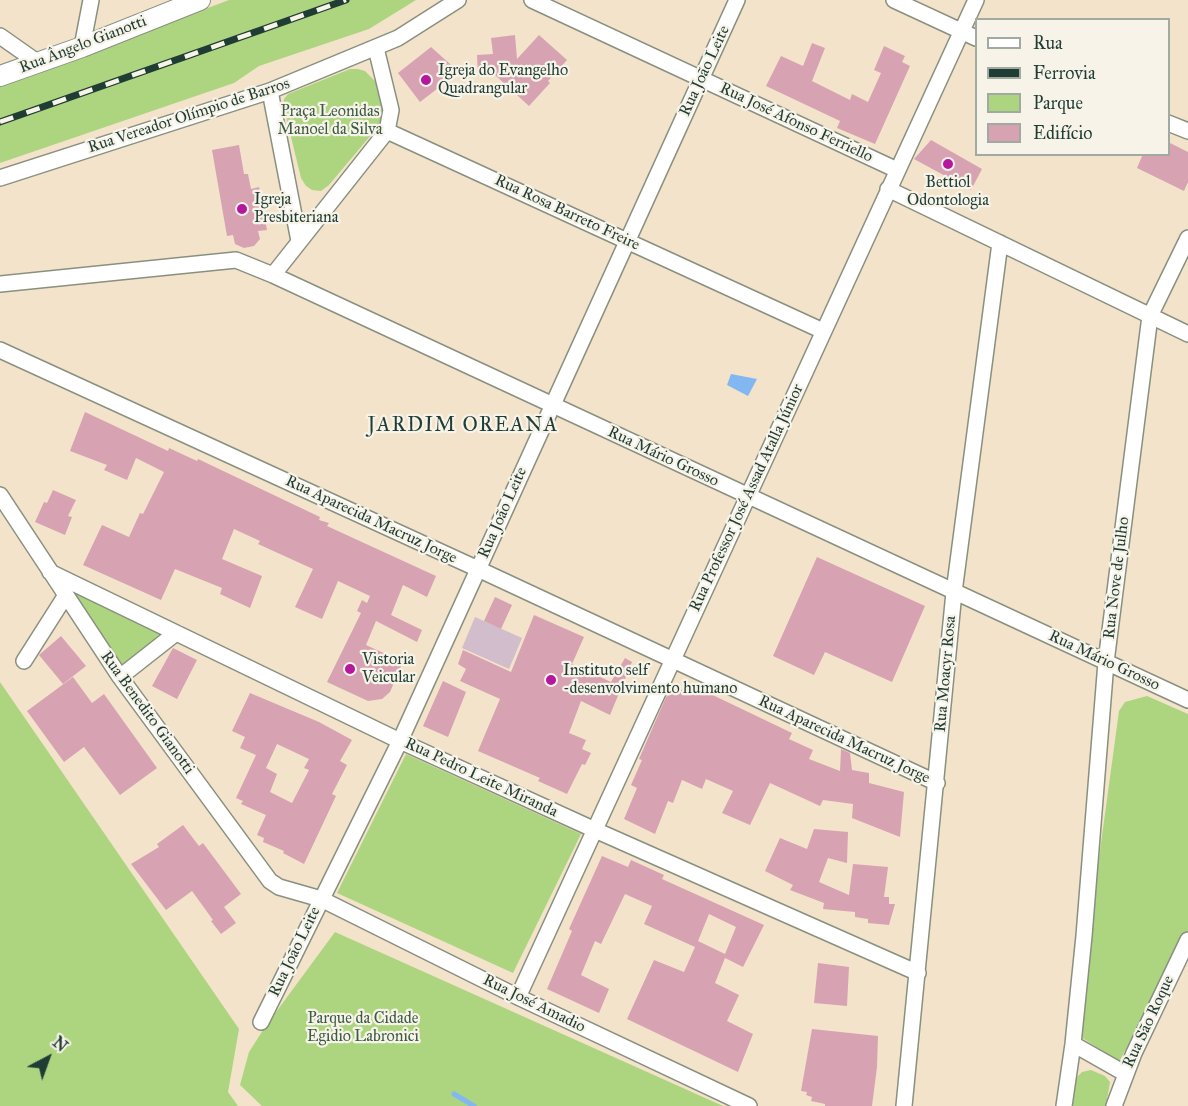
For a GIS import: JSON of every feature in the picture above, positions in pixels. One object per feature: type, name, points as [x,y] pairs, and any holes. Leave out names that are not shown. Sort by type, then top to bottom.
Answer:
[{"type":"street","points":[[82,47],[91,0]]},
{"type":"street","name":"Rua Ângelo Gianotti","points":[[0,76],[82,47],[200,0]]},
{"type":"street","points":[[273,275],[387,131],[391,110],[376,48],[398,38],[459,0]]},
{"type":"street","name":"Rua José Afonso Ferriello","points":[[532,0],[897,170]]},
{"type":"street","name":"Rua João Leite","points":[[261,1022],[400,741],[737,0]]},
{"type":"street","points":[[894,0],[975,38]]},
{"type":"street","name":"Rua Professor José Assad Atalla Júnior","points":[[518,997],[976,0]]},
{"type":"street","points":[[0,36],[37,62]]},
{"type":"street","name":"Rua Vereador Olímpio de Barros","points":[[0,178],[270,91],[376,48]]},
{"type":"street","points":[[270,91],[299,241]]},
{"type":"street","points":[[1170,124],[1188,131]]},
{"type":"street","name":"Rua Rosa Barreto Freire","points":[[387,131],[823,331]]},
{"type":"street","points":[[888,189],[1188,334]]},
{"type":"street","name":"Rua Nove de Julho","points":[[1064,1106],[1084,936],[1106,662],[1150,315],[1188,238]]},
{"type":"street","name":"Rua Moacyr Rosa","points":[[904,1106],[954,592],[1000,243]]},
{"type":"street","name":"Rua Mário Grosso","points":[[0,284],[236,260],[273,275],[1188,700]]},
{"type":"street","name":"Rua Aparecida Macruz Jorge","points":[[0,350],[937,783]]},
{"type":"street","name":"Rua Benedito Gianotti","points":[[0,495],[120,676],[267,878],[279,887],[321,899]]},
{"type":"street","name":"Rua Pedro Leite Miranda","points":[[50,572],[400,741],[918,973]]},
{"type":"street","points":[[24,661],[66,595]]},
{"type":"street","points":[[120,676],[176,633]]},
{"type":"street","name":"Rua José Amadio","points":[[321,899],[518,997],[749,1106]]},
{"type":"street","name":"Rua São Roque","points":[[1114,1106],[1126,1074],[1188,940]]},
{"type":"street","points":[[1073,1044],[1126,1074]]},
{"type":"shaded area","points":[[475,617],[522,638],[509,669],[462,648]]},
{"type":"green space","points":[[229,0],[416,0],[369,29],[259,66],[234,83],[0,163],[0,86]]},
{"type":"green space","name":"Praça Leonidas Manoel da Silva","points":[[350,69],[365,71],[377,83],[382,109],[381,120],[329,185],[321,191],[312,190],[301,178],[283,104],[284,99],[288,94]]},
{"type":"green space","points":[[70,588],[164,634],[122,667]]},
{"type":"green space","points":[[0,682],[239,1029],[228,1092],[238,1106],[0,1106]]},
{"type":"green space","points":[[1147,696],[1188,714],[1188,931],[1119,1062],[1081,1037],[1088,939],[1119,711],[1125,702]]},
{"type":"green space","points":[[406,754],[581,834],[513,973],[337,893]]},
{"type":"green space","name":"Parque da Cidade Egidio Labronici","points":[[335,932],[723,1106],[262,1106],[240,1085],[249,1052]]},
{"type":"green space","points":[[1091,1070],[1105,1076],[1110,1082],[1106,1106],[1072,1106],[1076,1078],[1082,1072]]},
{"type":"water","points":[[731,374],[757,379],[748,396],[727,385]]},
{"type":"building","points":[[515,35],[517,59],[539,35],[567,60],[529,106],[495,75],[478,76],[477,55],[493,54],[491,38]]},
{"type":"building","points":[[812,43],[825,48],[812,81],[850,100],[852,94],[868,102],[881,73],[874,70],[884,46],[905,56],[902,62],[910,66],[875,144],[837,128],[840,121],[766,86],[781,56],[803,66]]},
{"type":"building","name":"Igreja do Evangelho Quadrangular","points":[[431,47],[459,72],[420,102],[398,73]]},
{"type":"building","name":"Bettiol Odontologia","points":[[931,140],[982,169],[971,190],[914,159]]},
{"type":"building","points":[[1170,143],[1188,152],[1188,182],[1184,191],[1137,168],[1142,156],[1170,156]]},
{"type":"building","name":"Igreja Presbiteriana","points":[[239,145],[244,174],[248,174],[251,189],[259,187],[267,230],[258,231],[260,239],[254,246],[244,248],[235,244],[233,235],[227,236],[212,150]]},
{"type":"building","points":[[85,412],[168,451],[169,448],[197,461],[198,459],[320,517],[319,520],[329,523],[327,526],[436,576],[427,597],[403,585],[391,615],[422,630],[417,642],[376,621],[366,645],[403,662],[390,692],[382,699],[368,701],[327,682],[361,613],[357,611],[362,600],[367,603],[370,596],[338,581],[322,619],[295,607],[313,569],[258,544],[260,541],[234,529],[222,559],[262,576],[250,608],[220,594],[222,588],[175,569],[161,600],[83,565],[102,525],[129,537],[164,472],[136,458],[127,480],[104,470],[107,465],[70,451]]},
{"type":"building","points":[[53,490],[76,500],[68,516],[72,517],[65,535],[35,522],[44,502],[47,503]]},
{"type":"building","points":[[817,557],[925,606],[892,682],[825,652],[814,675],[773,656]]},
{"type":"building","points":[[495,597],[512,605],[501,629],[484,621]]},
{"type":"building","points":[[534,615],[584,637],[572,664],[611,682],[625,658],[632,662],[610,715],[581,701],[569,733],[586,740],[582,749],[591,753],[585,765],[582,764],[567,794],[538,781],[540,778],[478,751],[500,699],[460,681],[466,669],[458,664],[463,650],[511,672]]},
{"type":"building","points":[[61,636],[86,666],[63,684],[39,655]]},
{"type":"building","points":[[173,648],[197,660],[177,699],[152,686]]},
{"type":"building","points":[[73,677],[92,703],[104,694],[157,768],[120,795],[84,747],[64,762],[27,711]]},
{"type":"building","points":[[443,681],[466,692],[448,737],[423,726]]},
{"type":"building","points":[[698,688],[792,733],[789,739],[813,750],[809,759],[840,771],[841,749],[850,753],[852,770],[869,773],[869,783],[904,792],[900,837],[852,818],[853,804],[823,800],[820,806],[770,783],[750,825],[722,813],[733,791],[706,779],[702,789],[682,780],[673,803],[668,801],[655,834],[624,819],[637,788],[631,785],[642,760],[639,759],[666,697],[677,690]]},
{"type":"building","points":[[250,693],[319,722],[352,740],[340,761],[347,765],[332,794],[336,796],[304,864],[283,853],[284,851],[263,842],[264,838],[257,835],[266,815],[241,804],[243,801],[236,798],[256,755],[240,748],[245,737],[232,731]],"holes":[[[277,744],[309,759],[304,768],[309,770],[292,803],[270,792],[277,774],[266,768]]]},
{"type":"building","points":[[183,825],[199,846],[203,843],[241,894],[224,907],[236,923],[221,934],[192,891],[166,910],[131,864],[159,847],[157,844]]},
{"type":"building","points":[[814,829],[848,832],[847,863],[828,858],[819,882],[849,895],[853,864],[888,867],[884,897],[889,897],[889,904],[895,904],[889,925],[868,923],[868,919],[855,917],[855,912],[823,909],[824,903],[790,890],[793,885],[765,871],[780,838],[807,849]]},
{"type":"building","points":[[602,856],[628,867],[631,860],[664,875],[662,879],[764,925],[743,967],[725,958],[715,983],[739,995],[727,1021],[753,1034],[738,1072],[627,1019],[654,960],[684,972],[695,947],[644,924],[652,906],[625,894],[601,944],[595,941],[581,975],[609,989],[599,1013],[547,989],[572,931],[569,929]],"holes":[[[709,914],[736,927],[725,954],[698,941]]]},
{"type":"building","points":[[818,963],[849,967],[847,1006],[814,1003]]},
{"type":"building","points":[[812,1029],[878,1036],[872,1106],[825,1106],[825,1104],[811,1101],[812,1097],[806,1095],[807,1092],[801,1091]]},
{"type":"waterway","points":[[454,1094],[474,1106]]},
{"type":"railway","points":[[0,122],[346,0]]},
{"type":"place","name":"Igreja do Evangelho Quadrangular","points":[[426,80]]},
{"type":"place","name":"Bettiol Odontologia","points":[[948,164]]},
{"type":"place","name":"Igreja Presbiteriana","points":[[242,209]]},
{"type":"place","name":"Vistoria Veicular","points":[[350,669]]},
{"type":"place","name":"Instituto self -desenvolvimento humano","points":[[551,680]]},
{"type":"district","name":"JARDIM OREANA","points":[[463,426]]}]
